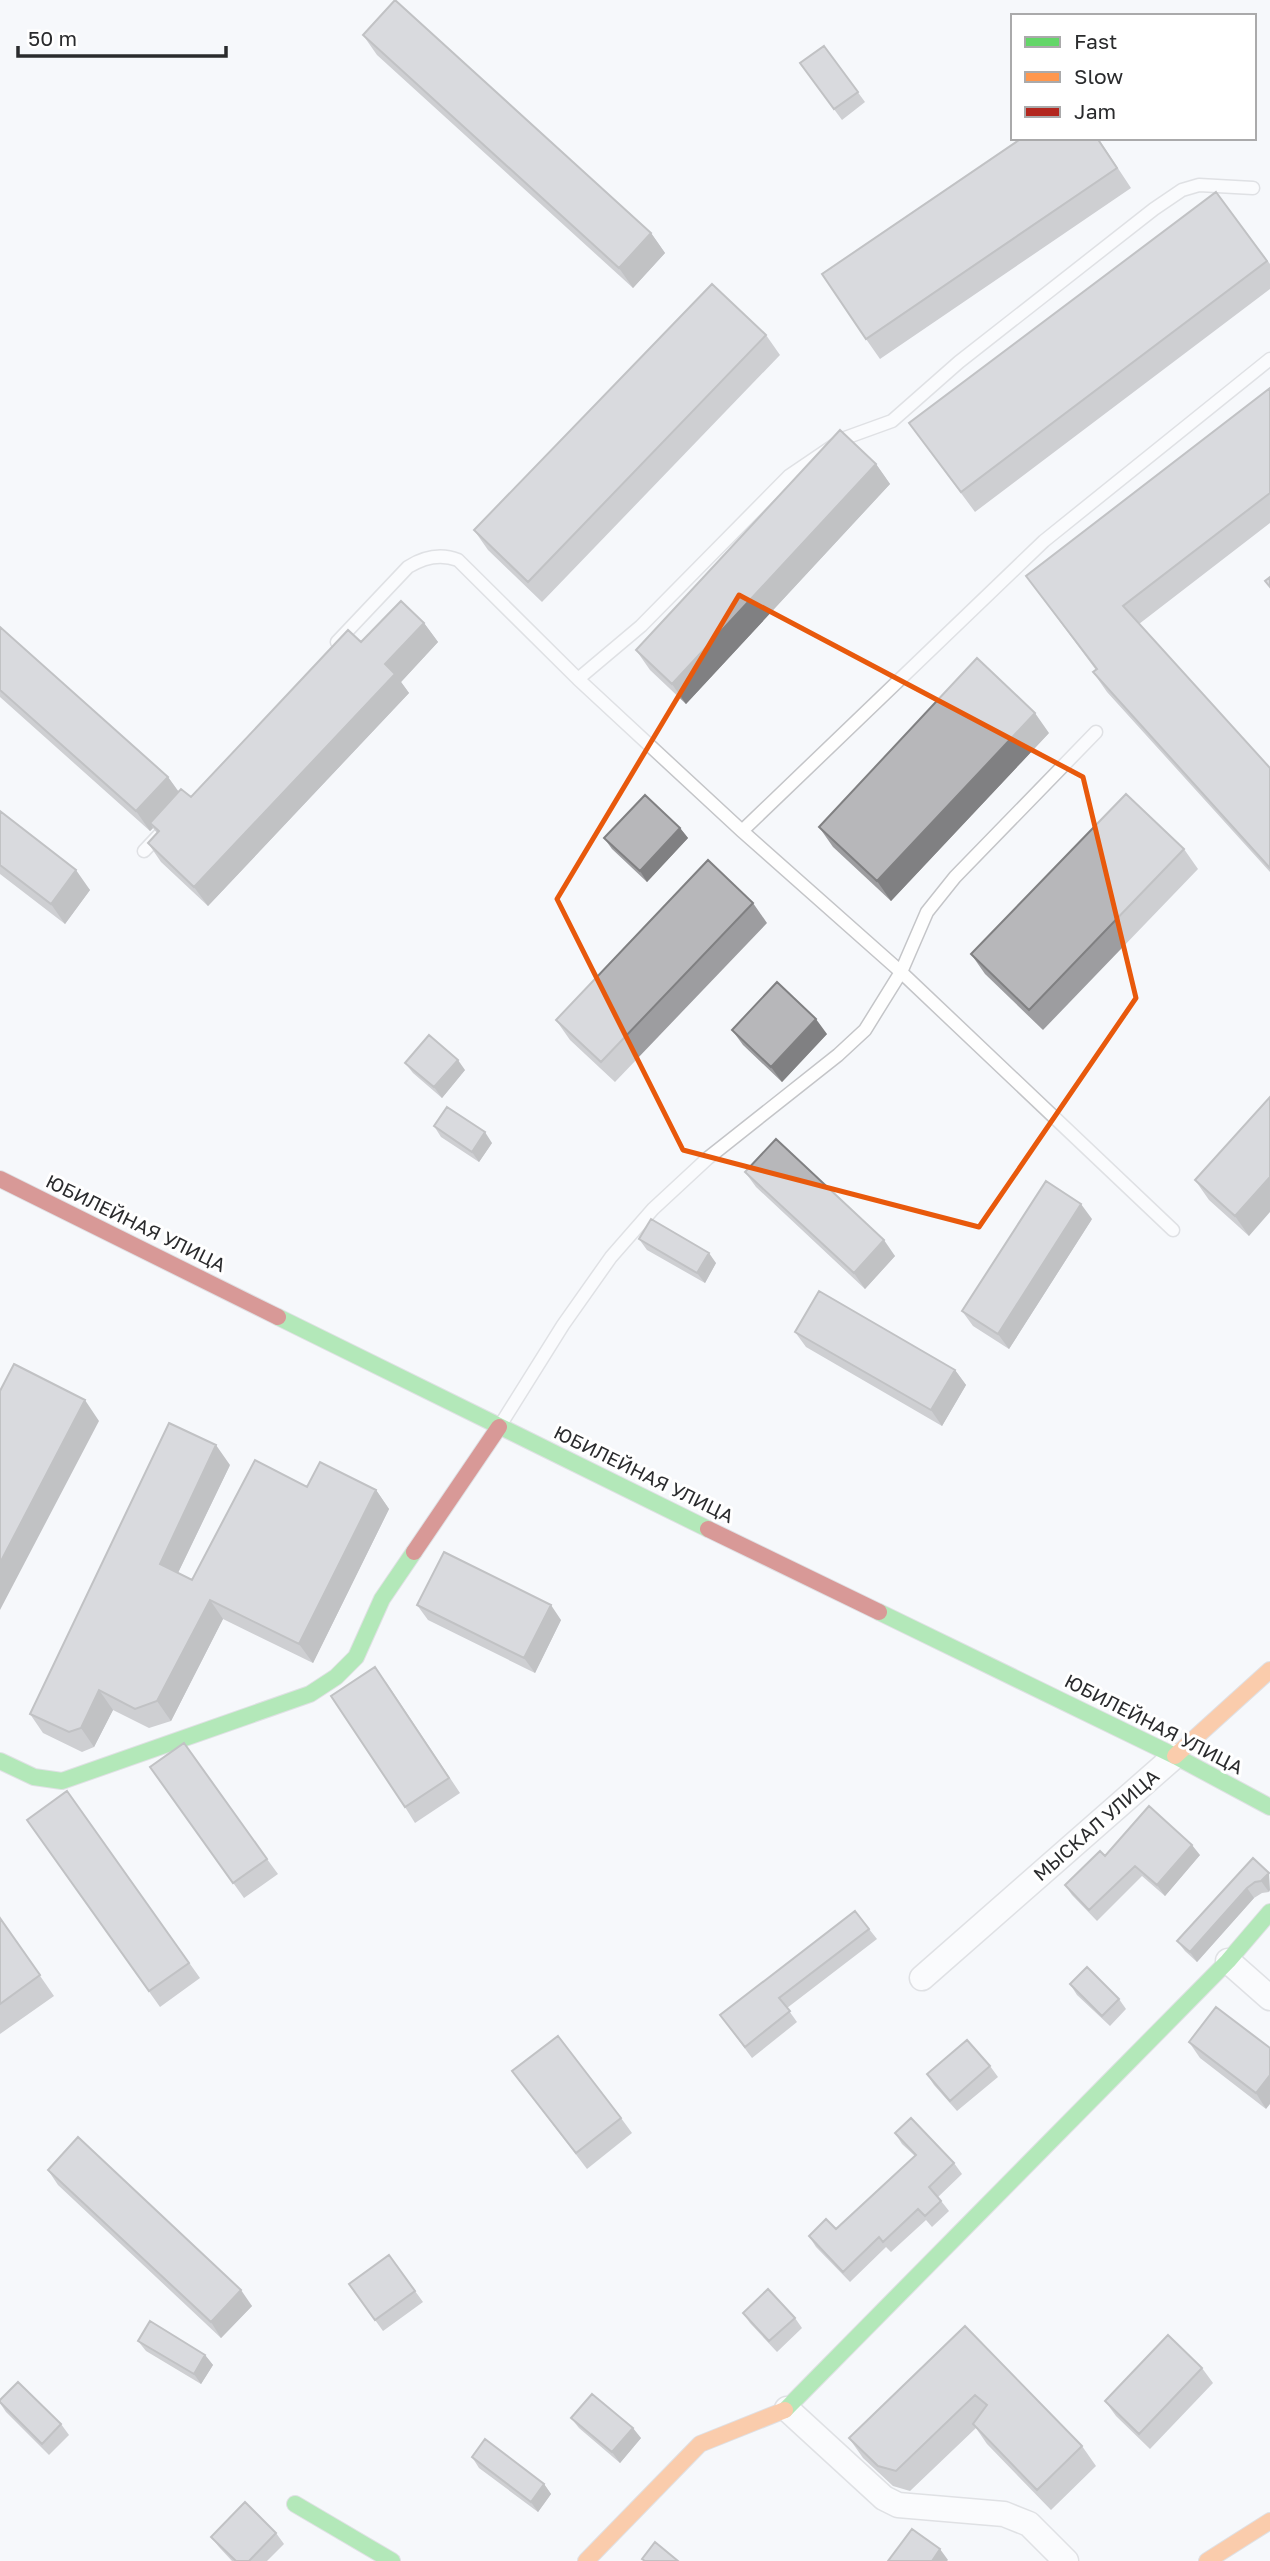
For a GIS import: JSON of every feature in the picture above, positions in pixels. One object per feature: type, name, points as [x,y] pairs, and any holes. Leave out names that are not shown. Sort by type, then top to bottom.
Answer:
[{"type":"street","name":"ЮБИЛЕЙНАЯ УЛИЦА","points":[[0,1179],[499,1427],[1175,1756],[1270,1807]]},
{"type":"street","points":[[0,1761],[34,1777],[62,1781],[310,1694],[336,1677],[356,1657],[382,1599],[499,1427]]},
{"type":"street","name":"МЫСКАЛ УЛИЦА","points":[[922,1978],[1270,1670]]},
{"type":"street","points":[[586,2561],[700,2444],[787,2409],[1228,1961],[1270,1912]]},
{"type":"street","points":[[1228,1961],[1270,1998]]},
{"type":"street","points":[[787,2409],[884,2498],[898,2505],[1004,2514],[1029,2524],[1066,2561]]},
{"type":"street","points":[[295,2504],[392,2561]]},
{"type":"street","points":[[1207,2561],[1270,2521]]},
{"type":"lane","points":[[578,679],[641,626],[789,477],[845,438],[892,421],[959,362],[1154,209],[1182,190],[1199,185],[1253,188]]},
{"type":"lane","points":[[742,831],[1044,541],[1270,359]]},
{"type":"lane","points":[[328,653],[408,567],[421,559],[449,556],[467,566],[578,679],[742,831],[901,972],[1174,1230]]},
{"type":"lane","points":[[499,1427],[563,1325],[611,1257],[653,1209],[708,1158],[806,1082],[865,1030],[901,972],[927,912],[954,877],[1096,732]]},
{"type":"lane","points":[[144,850],[172,821]]},
{"type":"highlighted area","points":[[739,595],[1083,777],[1136,998],[979,1227],[683,1150],[557,899]]},
{"type":"building","points":[[395,0],[651,233],[619,268],[363,35]]},
{"type":"building","points":[[824,46],[858,92],[834,109],[800,63]]},
{"type":"building","points":[[1019,140],[1098,140],[1117,168],[866,339],[822,274]]},
{"type":"building","points":[[1216,192],[1267,261],[961,492],[909,423]]},
{"type":"building","points":[[712,284],[766,335],[528,582],[474,530]]},
{"type":"building","points":[[1270,388],[1270,493],[1123,606],[1270,768],[1270,868],[1093,672],[1097,669],[1026,576]]},
{"type":"building","points":[[840,430],[876,464],[672,684],[636,650]]},
{"type":"building","points":[[401,601],[424,623],[385,664],[395,674],[194,887],[148,843],[159,831],[150,823],[181,789],[191,797],[348,630],[361,642]]},
{"type":"building","points":[[0,627],[168,777],[136,811],[0,690]]},
{"type":"building","points":[[977,658],[1035,713],[877,881],[819,827]]},
{"type":"building","points":[[1126,794],[1184,849],[1029,1010],[971,954]]},
{"type":"building","points":[[645,795],[680,828],[640,871],[604,838]]},
{"type":"building","points":[[0,811],[76,870],[51,904],[0,865]]},
{"type":"building","points":[[708,860],[753,903],[601,1062],[556,1020]]},
{"type":"building","points":[[777,982],[816,1019],[771,1067],[732,1030]]},
{"type":"building","points":[[429,1035],[458,1060],[434,1087],[405,1063]]},
{"type":"building","points":[[1270,1097],[1270,1177],[1235,1216],[1195,1180]]},
{"type":"building","points":[[447,1107],[485,1132],[472,1152],[434,1126]]},
{"type":"building","points":[[776,1139],[884,1240],[854,1273],[745,1172]]},
{"type":"building","points":[[1046,1181],[1081,1204],[998,1334],[962,1311]]},
{"type":"building","points":[[651,1219],[709,1253],[697,1273],[639,1239]]},
{"type":"building","points":[[819,1291],[955,1370],[931,1410],[795,1332]]},
{"type":"building","points":[[14,1364],[85,1400],[0,1563],[0,1391]]},
{"type":"building","points":[[169,1423],[216,1445],[160,1564],[192,1580],[255,1460],[307,1487],[320,1462],[376,1490],[299,1644],[210,1600],[157,1701],[135,1709],[99,1690],[81,1728],[69,1732],[30,1714]]},
{"type":"building","points":[[444,1552],[551,1605],[524,1658],[417,1605]]},
{"type":"building","points":[[375,1667],[449,1778],[405,1807],[331,1696]]},
{"type":"building","points":[[184,1743],[267,1859],[233,1883],[150,1767]]},
{"type":"building","points":[[67,1791],[189,1963],[149,1991],[27,1820]]},
{"type":"building","points":[[1149,1806],[1192,1845],[1157,1885],[1135,1866],[1089,1910],[1065,1885],[1100,1851],[1105,1856]]},
{"type":"building","points":[[1253,1858],[1269,1873],[1261,1881],[1247,1888],[1190,1952],[1177,1941]]},
{"type":"building","points":[[855,1911],[869,1929],[779,1998],[790,2011],[745,2047],[720,2015]]},
{"type":"building","points":[[0,1918],[40,1975],[0,2004]]},
{"type":"building","points":[[1087,1967],[1119,1999],[1102,2016],[1070,1984]]},
{"type":"building","points":[[1216,2007],[1270,2048],[1270,2075],[1256,2093],[1189,2042]]},
{"type":"building","points":[[558,2036],[621,2118],[576,2153],[512,2071]]},
{"type":"building","points":[[967,2040],[990,2066],[950,2101],[927,2074]]},
{"type":"building","points":[[911,2118],[954,2163],[929,2187],[941,2201],[925,2216],[918,2209],[883,2242],[879,2237],[843,2272],[809,2236],[826,2219],[836,2229],[916,2155],[895,2133]]},
{"type":"building","points":[[78,2137],[241,2290],[211,2322],[48,2170]]},
{"type":"building","points":[[389,2255],[415,2291],[375,2320],[349,2284]]},
{"type":"building","points":[[768,2289],[795,2318],[769,2341],[743,2313]]},
{"type":"building","points":[[150,2321],[205,2355],[194,2374],[138,2341]]},
{"type":"building","points":[[965,2326],[1082,2446],[1037,2490],[973,2424],[987,2405],[975,2395],[896,2471],[878,2466],[849,2438]]},
{"type":"building","points":[[1168,2335],[1202,2368],[1139,2434],[1105,2401]]},
{"type":"building","points":[[18,2382],[61,2424],[42,2444],[0,2402]]},
{"type":"building","points":[[592,2394],[633,2428],[612,2452],[571,2418]]},
{"type":"building","points":[[485,2439],[544,2484],[531,2502],[472,2457]]},
{"type":"building","points":[[245,2502],[276,2533],[249,2561],[236,2561],[211,2537]]},
{"type":"building","points":[[912,2529],[940,2549],[932,2561],[888,2561]]},
{"type":"building","points":[[655,2542],[678,2561],[642,2559]]},
{"type":"traffic: fast","points":[[278,1317],[708,1529]]},
{"type":"traffic: fast","points":[[0,1761],[34,1777],[62,1781],[310,1694],[336,1677],[356,1657],[382,1599],[414,1552]]},
{"type":"traffic: fast","points":[[879,1612],[1175,1756],[1270,1807]]},
{"type":"traffic: fast","points":[[785,2410],[1228,1961],[1270,1912]]},
{"type":"traffic: fast","points":[[295,2504],[392,2561]]},
{"type":"traffic: slow","points":[[1175,1756],[1270,1670]]},
{"type":"traffic: slow","points":[[586,2561],[700,2444],[785,2410]]},
{"type":"traffic: slow","points":[[1207,2561],[1270,2521]]},
{"type":"traffic: jam","points":[[0,1179],[278,1317]]},
{"type":"traffic: jam","points":[[414,1552],[499,1427]]},
{"type":"traffic: jam","points":[[708,1529],[879,1612]]}]
